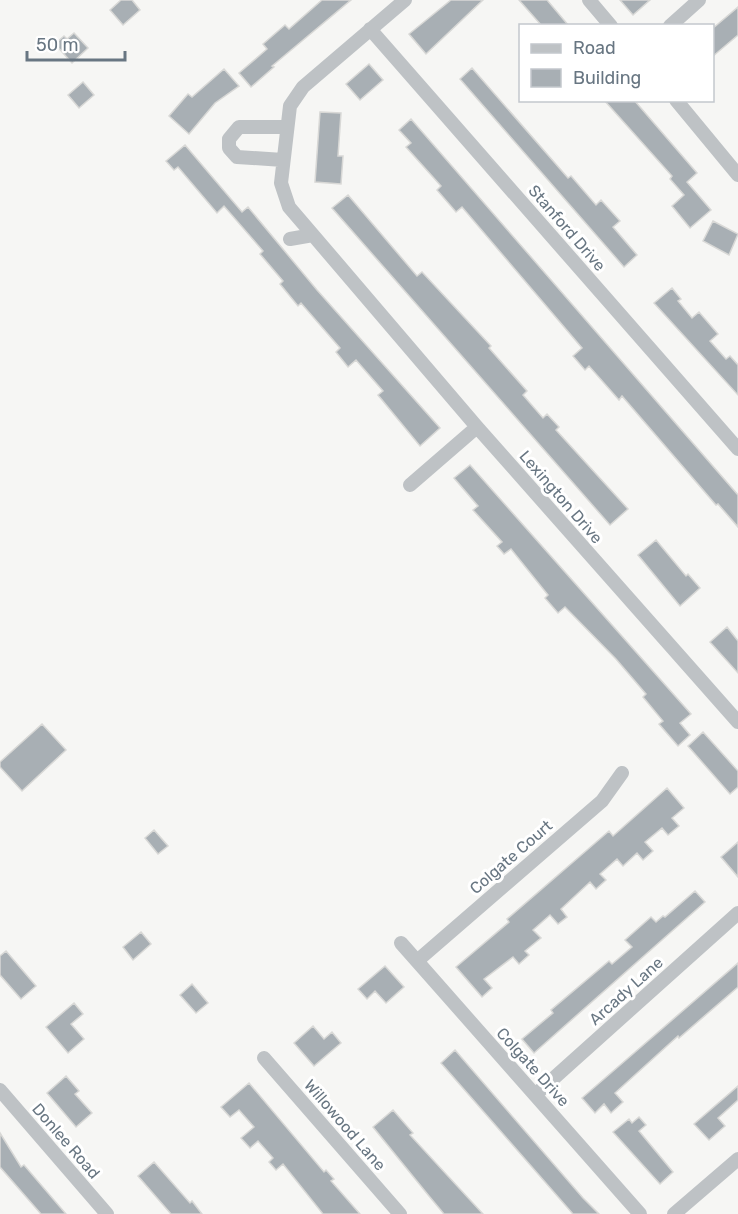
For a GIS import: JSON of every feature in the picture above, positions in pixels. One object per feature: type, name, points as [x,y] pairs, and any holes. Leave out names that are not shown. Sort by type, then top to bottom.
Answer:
[{"type":"street","name":"Lexington Drive","points":[[405,0],[303,87],[290,106],[281,183],[289,207],[477,427],[738,722]]},
{"type":"street","points":[[589,0],[609,24]]},
{"type":"street","points":[[672,24],[699,0]]},
{"type":"street","name":"Stanford Drive","points":[[370,29],[738,449]]},
{"type":"street","points":[[677,102],[738,175]]},
{"type":"street","points":[[283,160],[237,157],[229,148],[229,139],[238,127],[287,128]]},
{"type":"street","points":[[290,239],[313,235]]},
{"type":"street","points":[[410,485],[477,427]]},
{"type":"street","name":"Colgate Court","points":[[417,961],[602,801],[622,773]]},
{"type":"street","name":"Arcady Lane","points":[[535,1095],[738,913]]},
{"type":"street","name":"Colgate Drive","points":[[401,943],[640,1214]]},
{"type":"street","name":"Willowood Lane","points":[[264,1058],[400,1214]]},
{"type":"street","name":"Donlee Road","points":[[0,1090],[107,1214]]},
{"type":"street","points":[[674,1214],[738,1159]]},
{"type":"building","points":[[121,0],[132,0],[140,10],[123,25],[110,10]]},
{"type":"building","points":[[322,0],[351,0],[272,66],[274,67],[251,87],[239,73],[267,49],[263,44],[285,25],[289,29]]},
{"type":"building","points":[[451,0],[483,0],[426,54],[409,34]]},
{"type":"building","points":[[519,0],[547,0],[567,24],[540,24]]},
{"type":"building","points":[[620,0],[650,0],[633,15]]},
{"type":"building","points":[[738,7],[738,35],[714,55],[714,27]]},
{"type":"building","points":[[74,33],[88,48],[72,63],[55,44],[64,36],[67,39]]},
{"type":"building","points":[[369,64],[383,80],[360,100],[346,84]]},
{"type":"building","points":[[472,68],[568,178],[571,176],[596,205],[601,200],[620,221],[613,227],[637,255],[624,267],[460,79]]},
{"type":"building","points":[[224,69],[239,86],[215,103],[189,134],[169,116],[188,94],[192,97]]},
{"type":"building","points":[[83,82],[94,95],[79,108],[68,95]]},
{"type":"building","points":[[606,102],[636,102],[697,173],[687,182],[711,210],[690,228],[672,206],[684,195],[670,179],[672,176]]},
{"type":"building","points":[[320,112],[341,113],[338,156],[343,156],[341,184],[315,182]]},
{"type":"building","points":[[411,119],[738,495],[738,527],[718,504],[716,505],[622,396],[619,400],[589,366],[585,370],[573,356],[582,348],[462,207],[456,212],[437,190],[441,186],[406,147],[411,143],[399,130]]},
{"type":"building","points":[[185,145],[242,212],[248,207],[317,290],[440,428],[420,446],[378,395],[383,391],[356,360],[348,367],[336,352],[340,348],[301,303],[298,306],[280,284],[283,281],[260,254],[263,251],[224,206],[217,213],[178,167],[174,170],[166,161]]},
{"type":"building","points":[[348,195],[417,276],[422,272],[491,346],[489,348],[527,391],[523,395],[543,418],[547,414],[559,427],[556,430],[628,509],[610,525],[332,208]]},
{"type":"building","points":[[713,221],[738,234],[729,255],[703,241]]},
{"type":"building","points":[[672,288],[681,299],[678,301],[692,318],[699,312],[718,334],[710,341],[726,359],[730,356],[738,365],[738,395],[654,303]]},
{"type":"building","points":[[470,465],[691,714],[680,723],[690,735],[678,746],[659,724],[663,721],[643,697],[646,694],[616,659],[565,607],[558,613],[545,598],[548,595],[511,549],[504,554],[497,546],[502,542],[473,510],[478,506],[454,478]]},
{"type":"building","points":[[656,540],[686,576],[688,574],[700,588],[680,606],[638,555]]},
{"type":"building","points":[[727,627],[738,641],[738,673],[710,642]]},
{"type":"building","points":[[42,724],[66,750],[22,791],[0,767],[0,762]]},
{"type":"building","points":[[703,732],[738,771],[738,787],[730,794],[688,746]]},
{"type":"building","points":[[667,788],[684,808],[672,818],[679,826],[668,835],[662,828],[645,842],[653,851],[643,860],[637,853],[623,866],[617,859],[600,874],[606,880],[596,889],[590,882],[561,909],[567,917],[558,924],[550,915],[533,930],[541,938],[525,951],[529,955],[519,964],[513,957],[484,979],[492,988],[482,997],[456,967],[509,922],[507,919],[609,831],[613,836]]},
{"type":"building","points":[[154,830],[168,846],[158,854],[145,838]]},
{"type":"building","points":[[738,842],[738,877],[721,857]]},
{"type":"building","points":[[695,891],[705,902],[534,1053],[522,1039],[553,1013],[551,1010],[609,961],[612,964],[632,947],[625,940],[651,917],[656,922],[663,916],[665,917]]},
{"type":"building","points":[[141,932],[151,944],[133,960],[123,947]]},
{"type":"building","points":[[6,951],[36,986],[21,999],[0,975],[0,956]]},
{"type":"building","points":[[738,963],[738,987],[679,1038],[678,1036],[615,1093],[623,1102],[611,1113],[604,1104],[595,1113],[582,1098]]},
{"type":"building","points":[[385,966],[404,987],[386,1003],[375,991],[367,999],[358,989]]},
{"type":"building","points":[[192,984],[208,1003],[196,1013],[180,995]]},
{"type":"building","points":[[74,1003],[83,1014],[71,1024],[84,1039],[68,1053],[46,1027]]},
{"type":"building","points":[[313,1026],[324,1039],[332,1032],[341,1043],[314,1066],[294,1043]]},
{"type":"building","points":[[455,1050],[599,1214],[573,1214],[441,1063]]},
{"type":"building","points":[[66,1076],[79,1091],[75,1094],[92,1113],[76,1127],[47,1093]]},
{"type":"building","points":[[249,1083],[324,1172],[326,1170],[334,1179],[331,1181],[360,1214],[323,1214],[283,1164],[276,1170],[269,1162],[273,1158],[258,1141],[250,1148],[241,1138],[254,1127],[239,1110],[230,1117],[221,1107]]},
{"type":"building","points":[[738,1086],[738,1100],[718,1118],[725,1126],[709,1140],[694,1124]]},
{"type":"building","points":[[393,1110],[413,1133],[410,1135],[483,1214],[444,1214],[373,1127]]},
{"type":"building","points":[[639,1117],[646,1125],[639,1131],[673,1172],[660,1184],[613,1132],[629,1119],[632,1123]]},
{"type":"building","points":[[0,1133],[21,1167],[24,1165],[66,1214],[41,1214],[0,1167]]},
{"type":"building","points":[[154,1162],[202,1214],[171,1214],[138,1176]]}]
